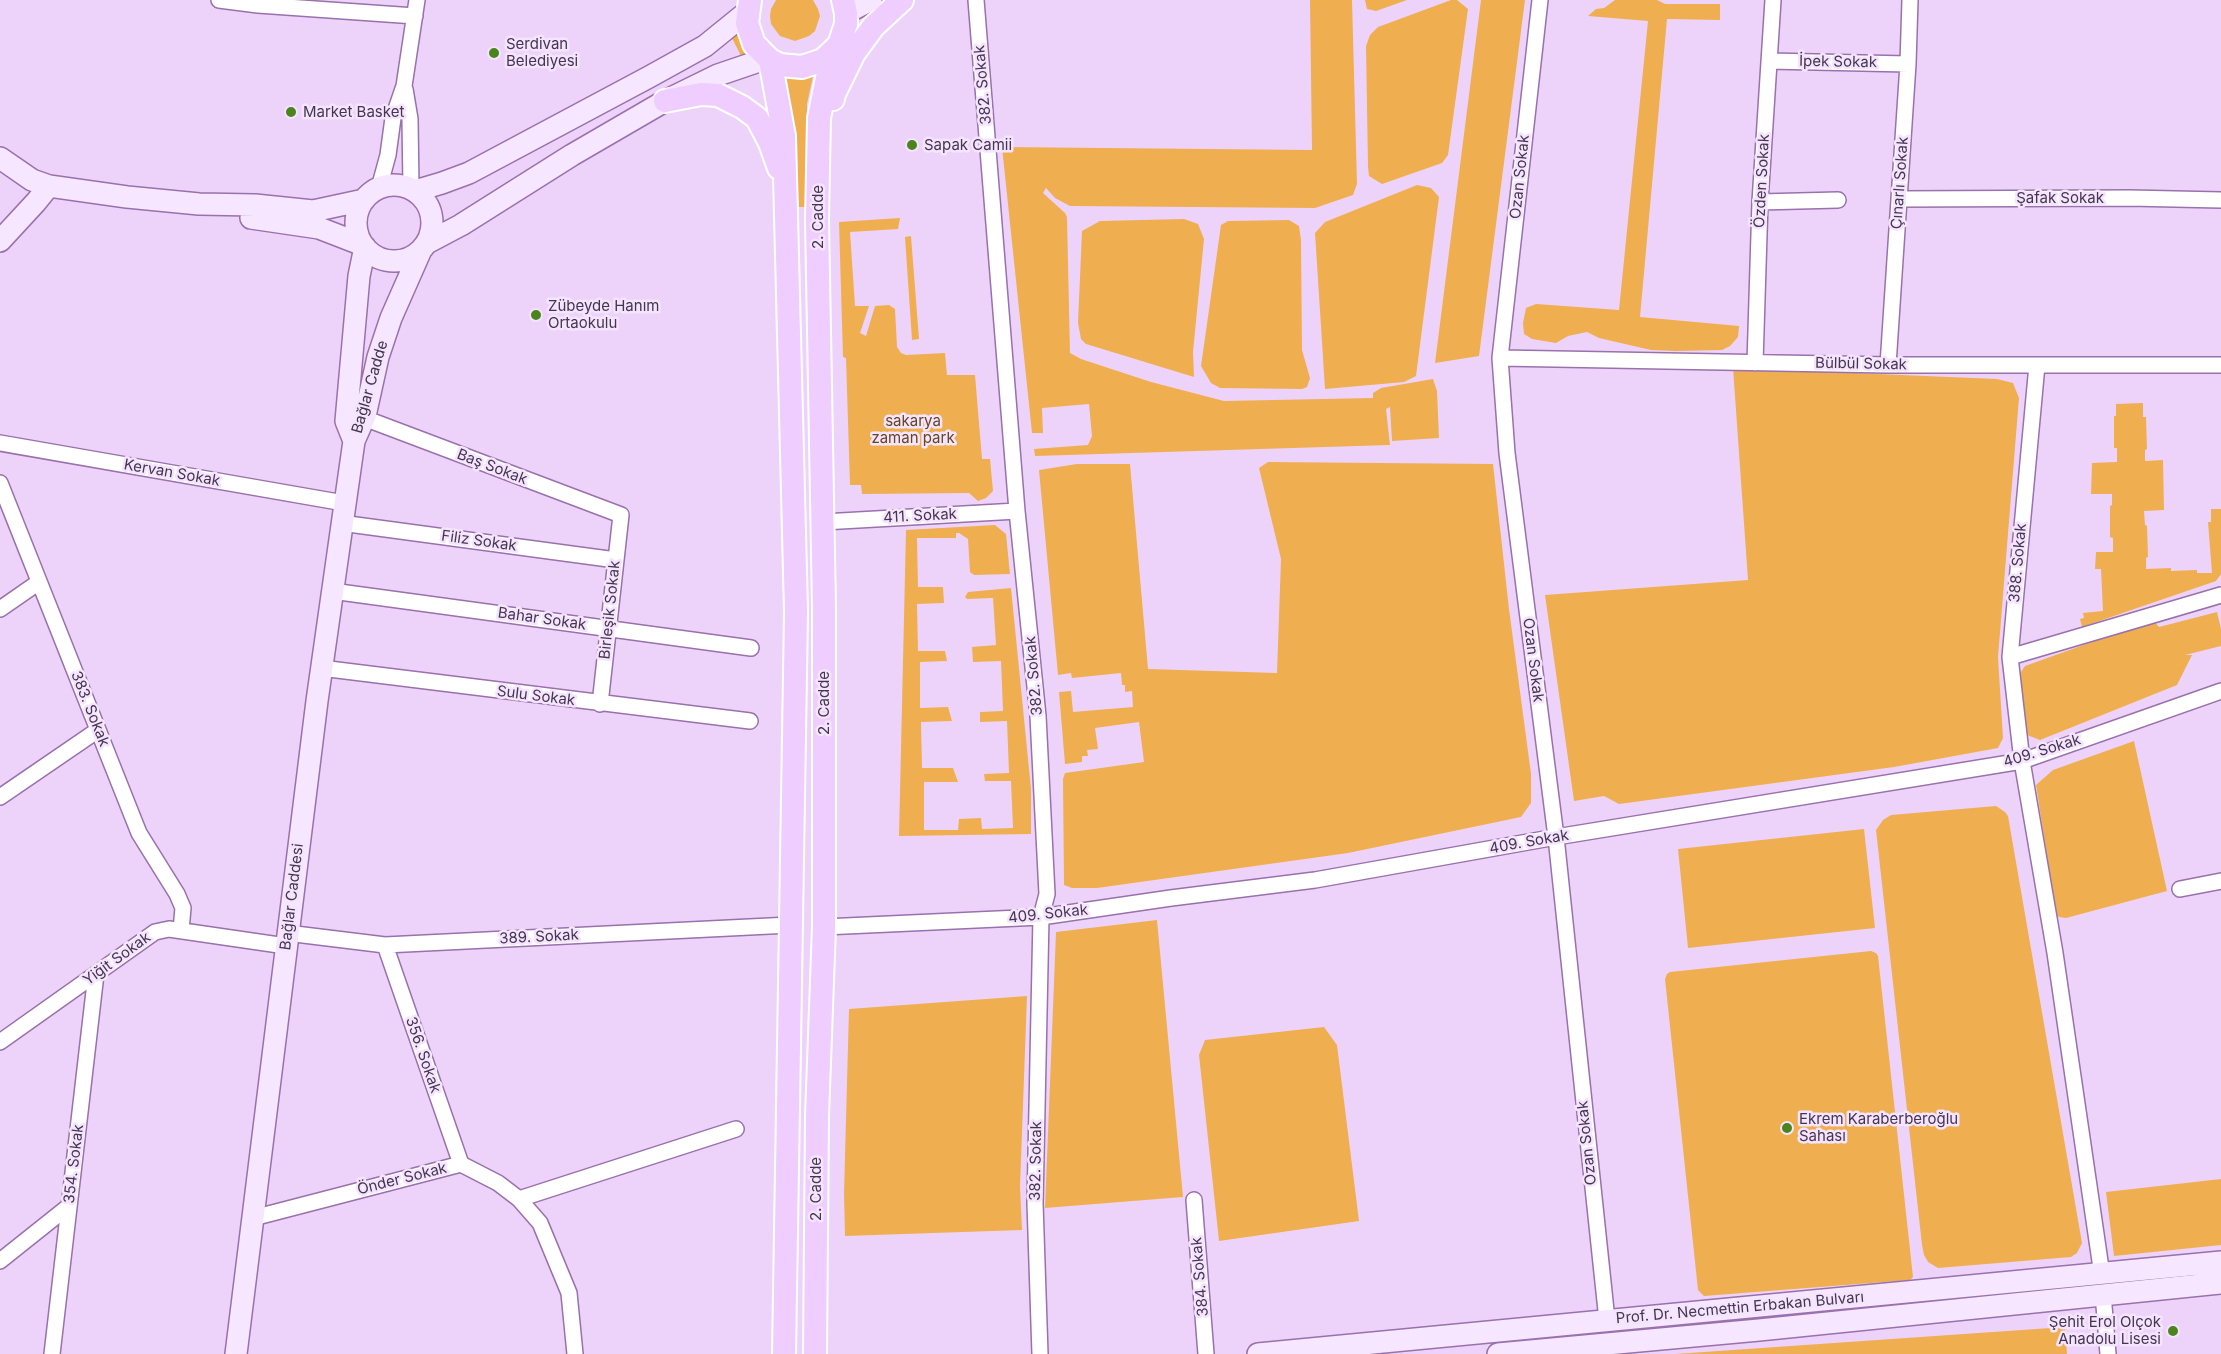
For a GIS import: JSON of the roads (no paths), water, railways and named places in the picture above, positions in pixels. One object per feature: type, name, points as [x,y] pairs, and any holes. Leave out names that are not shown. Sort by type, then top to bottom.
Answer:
[{"type":"main road","points":[[844,6],[871,0]]},
{"type":"main road","points":[[817,219],[834,94],[854,53],[873,27],[902,0]]},
{"type":"main road","points":[[749,6],[750,34],[754,44],[769,59],[791,67],[802,68],[823,60],[832,53]]},
{"type":"main road","points":[[0,158],[32,180],[49,186],[199,204],[255,205],[313,211],[371,194],[389,185],[413,190],[442,183],[469,172],[705,46],[749,6]]},
{"type":"main road","name":"2. Cadde","points":[[815,1354],[817,1116],[824,927],[823,522],[817,219],[819,118],[832,53],[843,35],[844,6]]},
{"type":"main road","points":[[199,204],[248,218],[319,228],[364,246],[378,257],[396,261],[405,259],[572,155],[665,101],[718,75],[769,59]]},
{"type":"main road","name":"2. Cadde","points":[[769,59],[784,136],[796,612],[784,1354]]},
{"type":"main road","points":[[665,101],[701,94],[718,95],[742,107],[757,118],[770,143],[785,188]]},
{"type":"main road","points":[[0,241],[49,186]]},
{"type":"main road","points":[[413,190],[427,203],[431,213],[431,234],[424,246]]},
{"type":"main road","points":[[364,246],[358,234],[356,222],[358,210],[371,194]]},
{"type":"main road","name":"Bağlar Cadde","points":[[354,441],[346,421],[359,276],[364,246]]},
{"type":"main road","name":"Bağlar Cadde","points":[[354,441],[364,418],[378,357],[391,318],[424,246]]},
{"type":"main road","name":"Bağlar Caddesi","points":[[236,1354],[321,668],[354,441]]},
{"type":"main road","name":"Prof. Dr. Necmettin Erbakan Bulvarı","points":[[1498,1354],[1599,1350],[2102,1285],[2221,1262]]},
{"type":"main road","name":"Prof. Dr. Necmettin Erbakan Bulvarı","points":[[1258,1354],[1607,1320],[2102,1285],[2221,1283]]},
{"type":"street","points":[[219,0],[269,6],[415,16]]},
{"type":"street","points":[[371,194],[388,155],[393,118],[404,86],[417,0]]},
{"type":"street","name":"382. Sokak","points":[[976,0],[1017,511],[1038,716],[1047,894],[1041,917],[1035,1203],[1040,1354]]},
{"type":"street","name":"Ozan Sokak","points":[[1540,0],[1500,358],[1507,453],[1556,837],[1607,1320]]},
{"type":"street","name":"Özden Sokak","points":[[1755,363],[1760,202],[1773,0]]},
{"type":"street","name":"Çınarlı Sokak","points":[[1888,365],[1908,64],[1910,0]]},
{"type":"street","name":"İpek Sokak","points":[[1769,61],[1908,64]]},
{"type":"street","points":[[404,86],[410,120],[413,190]]},
{"type":"street","name":"Şafak Sokak","points":[[1899,199],[2221,200]]},
{"type":"street","points":[[1760,202],[1838,200]]},
{"type":"street","name":"Bülbül Sokak","points":[[1500,358],[1888,365],[2221,365]]},
{"type":"street","name":"388. Sokak","points":[[2037,365],[2010,657],[2022,761],[2055,953],[2102,1285],[2108,1354]]},
{"type":"street","name":"Baş Sokak","points":[[364,418],[621,515]]},
{"type":"street","name":"Kervan Sokak","points":[[0,443],[343,513]]},
{"type":"street","name":"383. Sokak","points":[[0,483],[139,834],[183,908],[181,930]]},
{"type":"street","name":"411. Sokak","points":[[823,522],[1017,511]]},
{"type":"street","name":"Filiz Sokak","points":[[343,513],[616,560]]},
{"type":"street","name":"Birleşik Sokak","points":[[600,704],[621,515]]},
{"type":"street","points":[[0,609],[39,582]]},
{"type":"street","name":"Bahar Sokak","points":[[332,591],[751,648]]},
{"type":"street","points":[[2010,657],[2221,595]]},
{"type":"street","name":"Sulu Sokak","points":[[321,668],[750,721]]},
{"type":"street","name":"409. Sokak","points":[[824,927],[1041,917],[1315,880],[1556,837],[2022,761],[2221,691]]},
{"type":"street","points":[[0,797],[98,730]]},
{"type":"street","points":[[2180,889],[2221,881]]},
{"type":"street","name":"389. Sokak","points":[[286,939],[385,945],[790,925]]},
{"type":"street","name":"Yiğit Sokak","points":[[0,1042],[155,932],[169,929],[286,939]]},
{"type":"street","name":"356. Sokak","points":[[385,945],[461,1164]]},
{"type":"street","name":"354. Sokak","points":[[52,1354],[96,974]]},
{"type":"street","points":[[519,1199],[736,1129]]},
{"type":"street","name":"Önder Sokak","points":[[253,1218],[461,1164],[498,1183],[519,1199],[540,1223],[569,1293],[575,1354]]},
{"type":"street","name":"384. Sokak","points":[[1194,1200],[1206,1354]]},
{"type":"street","points":[[0,1261],[69,1206]]},
{"type":"place","name":"Serdivan Belediyesi","points":[[494,53]]},
{"type":"place","name":"Market Basket","points":[[291,112]]},
{"type":"place","name":"Sapak Camii","points":[[912,145]]},
{"type":"place","name":"Zübeyde Hanım Ortaokulu","points":[[536,315]]},
{"type":"place","name":"Ekrem Karaberberoğlu Sahası","points":[[1787,1128]]},
{"type":"place","name":"Şehit Erol Olçok Anadolu Lisesi","points":[[2173,1331]]},
{"type":"park label","name":"sakarya zaman park","points":[[913,430]]}]
